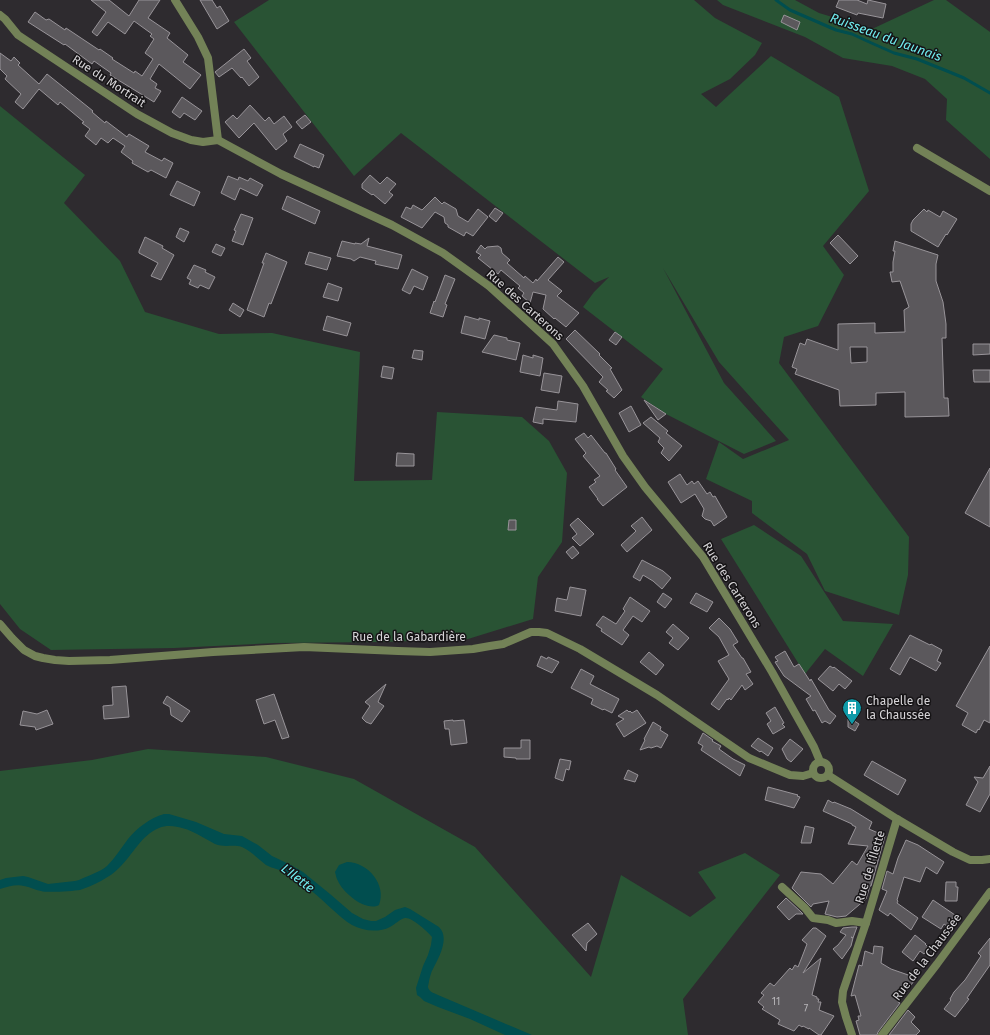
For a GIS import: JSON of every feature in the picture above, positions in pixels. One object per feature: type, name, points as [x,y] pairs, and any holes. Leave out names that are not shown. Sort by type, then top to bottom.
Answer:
[{"type":"street","points":[[175,0],[198,37],[208,58],[218,140]]},
{"type":"street","name":"Rue du Mortrait","points":[[0,15],[18,36],[138,115],[172,133],[191,140],[203,142],[218,140]]},
{"type":"street","name":"Rue des Carterons","points":[[218,140],[281,174],[392,225],[443,253],[488,286],[553,344],[583,386],[623,456],[645,487],[703,557],[772,672],[814,747],[819,758],[819,762]]},
{"type":"street","points":[[917,148],[990,191]]},
{"type":"street","name":"Rue de la Gabardière","points":[[0,624],[24,650],[35,656],[69,661],[110,660],[304,647],[398,652],[437,652],[473,649],[503,644],[532,632],[547,633],[580,648],[657,695],[749,758],[790,775],[803,776],[813,773]]},
{"type":"street","points":[[819,762],[827,764],[829,769],[828,775],[824,778],[816,777],[813,773],[814,765],[819,762]]},
{"type":"street","points":[[828,775],[897,819],[953,852],[970,860],[990,859]]},
{"type":"street","name":"Rue de l'Îlette","points":[[852,1035],[842,1002],[843,991],[866,922],[897,819]]},
{"type":"street","name":"Rue de l'Îlette","points":[[782,887],[805,908],[813,918],[828,920],[836,923],[852,921],[866,922]]},
{"type":"street","name":"Rue de la Chaussée","points":[[882,1035],[938,964],[990,892]]},
{"type":"green space","points":[[269,0],[694,0],[715,18],[762,43],[755,55],[730,79],[701,94],[716,107],[771,56],[839,97],[869,191],[823,246],[844,275],[818,326],[784,337],[779,363],[909,537],[908,575],[899,615],[825,591],[807,554],[752,513],[752,501],[706,479],[719,442],[743,459],[789,440],[719,362],[663,268],[724,383],[776,441],[744,454],[666,414],[641,397],[663,369],[583,307],[594,292],[609,277],[595,283],[401,133],[354,176],[234,22]]},
{"type":"green space","points":[[717,0],[795,0],[819,13],[872,29],[934,0],[946,0],[990,32],[990,159],[946,120],[947,99],[925,79],[892,66],[843,58],[805,37],[723,5]]},
{"type":"green space","points":[[0,106],[85,175],[64,203],[120,261],[145,312],[219,334],[272,333],[360,352],[354,481],[432,480],[437,412],[522,417],[549,441],[567,473],[562,542],[538,577],[533,619],[468,639],[383,642],[274,643],[174,648],[51,650],[20,629],[0,604]]},
{"type":"green space","points":[[754,525],[801,556],[843,621],[893,624],[863,676],[825,649],[805,674],[721,539]]},
{"type":"green space","points":[[148,749],[266,757],[354,779],[475,847],[591,977],[621,875],[690,917],[716,898],[698,872],[745,853],[780,875],[683,999],[688,1035],[0,1035],[0,771],[92,760]]},
{"type":"water","name":"L'Ilette","points":[[164,814],[169,814],[196,822],[224,834],[242,836],[258,845],[272,856],[303,872],[352,913],[363,919],[376,921],[395,910],[405,907],[410,909],[439,927],[444,937],[442,948],[430,976],[428,987],[429,990],[532,1035],[505,1035],[470,1019],[424,1001],[417,995],[416,988],[428,955],[432,937],[416,922],[405,918],[390,927],[376,931],[356,927],[344,920],[300,882],[285,872],[266,865],[242,847],[222,846],[215,844],[183,828],[168,826],[153,831],[142,840],[116,871],[101,881],[80,890],[44,892],[18,885],[0,889],[0,880],[6,878],[23,876],[48,884],[75,881],[93,874],[107,866],[135,831],[154,818]]},
{"type":"water","points":[[347,862],[362,866],[374,876],[380,890],[381,897],[379,905],[368,906],[362,904],[350,896],[341,886],[335,872],[339,865]]},
{"type":"building","points":[[91,0],[109,0],[129,16],[139,0],[160,0],[148,18],[170,33],[167,38],[188,55],[183,62],[201,75],[190,89],[159,64],[150,79],[157,84],[155,88],[161,91],[154,102],[110,75],[111,73],[94,61],[92,64],[65,44],[64,45],[28,22],[35,12],[46,20],[49,19],[65,30],[66,28],[99,50],[100,49],[113,58],[112,59],[134,73],[135,71],[142,76],[153,59],[145,53],[154,39],[150,36],[152,34],[134,21],[125,34],[108,22],[97,36],[92,32],[106,12]]},
{"type":"building","points":[[200,0],[212,0],[217,8],[220,6],[229,21],[217,29]]},
{"type":"building","points":[[839,0],[857,0],[867,4],[868,0],[886,4],[883,18],[858,13],[857,15],[836,7]]},
{"type":"building","points":[[784,15],[800,22],[797,30],[781,22]]},
{"type":"building","points":[[244,49],[251,58],[247,61],[259,77],[249,86],[232,68],[219,77],[215,72]]},
{"type":"building","points":[[0,53],[11,61],[14,57],[20,63],[18,65],[39,84],[47,74],[93,111],[92,112],[105,123],[106,121],[127,137],[129,134],[149,146],[145,152],[162,161],[164,158],[173,163],[166,178],[151,170],[148,172],[132,163],[133,161],[121,152],[125,146],[113,138],[108,143],[101,138],[96,145],[85,136],[90,129],[82,123],[84,122],[60,102],[58,105],[39,89],[23,109],[15,102],[21,94],[5,79],[7,76],[0,69]]},
{"type":"building","points":[[182,97],[202,111],[195,120],[184,113],[180,118],[172,112]]},
{"type":"building","points":[[250,105],[265,121],[269,117],[274,124],[284,116],[292,127],[283,134],[287,141],[276,150],[254,123],[239,138],[225,122],[233,115],[237,119]]},
{"type":"building","points":[[305,115],[311,122],[302,129],[296,122]]},
{"type":"building","points":[[300,144],[324,155],[319,168],[294,157]]},
{"type":"building","points":[[370,175],[380,184],[387,177],[396,184],[389,192],[393,195],[385,204],[373,194],[372,195],[362,188],[362,184]]},
{"type":"building","points":[[228,176],[238,180],[239,177],[248,181],[250,178],[263,185],[257,196],[240,188],[235,200],[221,193]]},
{"type":"building","points":[[177,181],[200,192],[194,206],[170,195]]},
{"type":"building","points":[[287,196],[320,211],[315,224],[282,209]]},
{"type":"building","points":[[435,197],[442,204],[444,202],[456,209],[458,216],[468,222],[478,209],[488,217],[473,236],[466,232],[464,236],[448,227],[445,223],[444,217],[435,212],[422,228],[401,217],[406,207],[411,209],[413,205],[422,210]]},
{"type":"building","points":[[495,208],[503,213],[496,222],[489,216]]},
{"type":"building","points":[[924,209],[927,212],[928,210],[940,217],[943,211],[957,219],[938,247],[911,231],[911,224],[913,220]]},
{"type":"building","points":[[241,214],[253,218],[243,245],[232,241],[236,231],[234,230]]},
{"type":"building","points":[[180,228],[189,232],[184,242],[176,237]]},
{"type":"building","points":[[838,235],[858,256],[850,264],[830,243]]},
{"type":"building","points":[[145,237],[163,246],[162,248],[174,255],[161,280],[151,276],[158,263],[139,253]]},
{"type":"building","points":[[369,238],[367,246],[402,255],[398,269],[375,264],[376,261],[360,257],[354,261],[337,256],[342,241],[361,244]]},
{"type":"building","points":[[895,241],[938,255],[936,264],[936,281],[943,302],[946,324],[946,338],[942,338],[944,398],[948,398],[949,416],[905,417],[905,392],[876,393],[876,405],[840,406],[839,390],[795,374],[797,369],[792,367],[800,343],[805,345],[807,339],[838,350],[838,324],[875,323],[875,333],[905,332],[904,310],[909,307],[900,281],[892,282],[890,272],[893,272],[895,251],[893,251]],"holes":[[[850,347],[867,347],[867,362],[851,363]]]},
{"type":"building","points":[[216,244],[225,248],[221,256],[212,252]]},
{"type":"building","points":[[481,245],[485,249],[487,247],[498,246],[501,248],[502,253],[510,260],[507,263],[524,278],[525,276],[533,283],[536,279],[537,281],[558,257],[564,262],[548,280],[562,291],[557,296],[579,313],[566,327],[543,309],[546,295],[533,292],[530,303],[522,296],[524,293],[518,288],[520,286],[501,270],[498,274],[478,258],[481,255],[476,252]]},
{"type":"building","points":[[309,252],[331,258],[327,270],[305,264]]},
{"type":"building","points":[[266,253],[287,262],[271,304],[269,303],[264,317],[247,310],[264,263],[262,263]]},
{"type":"building","points":[[194,265],[206,270],[205,272],[215,277],[209,289],[200,285],[198,288],[189,284],[191,280],[187,278]]},
{"type":"building","points":[[412,269],[428,277],[423,290],[414,286],[410,294],[402,290]]},
{"type":"building","points":[[445,275],[455,279],[445,304],[447,305],[443,317],[430,313]]},
{"type":"building","points":[[328,283],[342,288],[338,301],[323,297]]},
{"type":"building","points":[[233,303],[244,310],[240,317],[229,310]]},
{"type":"building","points":[[327,316],[351,323],[347,336],[323,330]]},
{"type":"building","points":[[465,316],[490,321],[485,339],[461,333]]},
{"type":"building","points":[[575,330],[612,368],[610,369],[622,390],[614,398],[599,382],[603,377],[566,339]]},
{"type":"building","points":[[615,332],[622,337],[616,345],[609,340]]},
{"type":"building","points":[[494,335],[520,343],[516,360],[482,352]]},
{"type":"building","points":[[973,344],[990,344],[990,354],[973,355]]},
{"type":"building","points":[[414,350],[423,351],[422,360],[412,358]]},
{"type":"building","points":[[523,355],[533,358],[533,355],[543,358],[540,376],[520,372]]},
{"type":"building","points":[[383,366],[394,368],[392,379],[381,377]]},
{"type":"building","points":[[973,370],[990,370],[990,382],[974,382]]},
{"type":"building","points":[[544,373],[562,376],[559,393],[541,390]]},
{"type":"building","points":[[644,400],[666,414],[658,420]]},
{"type":"building","points":[[558,401],[578,404],[576,422],[543,419],[543,424],[533,422],[536,407],[557,410]]},
{"type":"building","points":[[631,406],[641,425],[629,432],[619,413]]},
{"type":"building","points":[[651,417],[668,431],[666,433],[682,446],[669,461],[661,453],[664,448],[658,442],[660,438],[643,423]]},
{"type":"building","points":[[584,433],[588,438],[591,435],[606,453],[616,469],[615,470],[627,487],[603,506],[589,487],[596,482],[594,480],[600,476],[583,456],[586,453],[575,439]]},
{"type":"building","points":[[397,453],[414,454],[414,466],[396,466]]},
{"type":"building","points":[[990,468],[990,527],[965,513]]},
{"type":"building","points":[[680,474],[687,485],[692,481],[694,484],[698,481],[707,494],[710,492],[713,497],[715,496],[727,517],[714,526],[711,521],[702,516],[704,509],[695,494],[681,503],[668,482]]},
{"type":"building","points":[[642,517],[652,530],[627,552],[621,545],[636,531],[631,526]]},
{"type":"building","points":[[578,518],[594,534],[580,546],[572,538],[577,534],[570,525]]},
{"type":"building","points":[[509,520],[516,520],[516,530],[508,530]]},
{"type":"building","points":[[573,546],[579,553],[572,559],[566,552]]},
{"type":"building","points":[[642,560],[663,571],[671,578],[662,589],[643,575],[640,581],[633,577]]},
{"type":"building","points":[[570,587],[586,590],[581,616],[555,611],[557,598],[567,600]]},
{"type":"building","points":[[663,593],[672,599],[665,608],[657,602]]},
{"type":"building","points":[[696,593],[713,602],[707,612],[690,603]]},
{"type":"building","points":[[630,597],[650,611],[642,622],[633,616],[623,630],[629,635],[622,645],[601,631],[602,629],[596,625],[603,616],[616,624],[625,611],[623,609]]},
{"type":"building","points":[[719,618],[730,629],[738,642],[733,645],[751,672],[746,674],[753,684],[745,690],[742,685],[731,700],[729,698],[728,700],[727,699],[719,710],[711,704],[729,679],[718,661],[729,655],[719,637],[709,628]]},
{"type":"building","points":[[673,624],[689,638],[678,650],[669,643],[673,638],[666,632]]},
{"type":"building","points":[[910,635],[942,650],[937,661],[941,663],[936,671],[910,657],[900,675],[890,669]]},
{"type":"building","points":[[990,646],[990,723],[984,720],[976,733],[962,725],[968,713],[956,706]]},
{"type":"building","points":[[785,651],[794,667],[799,664],[810,681],[811,679],[829,710],[836,716],[830,724],[825,721],[822,723],[815,710],[813,711],[806,699],[811,696],[784,676],[775,662],[778,661],[775,657]]},
{"type":"building","points":[[649,652],[664,665],[656,675],[640,662]]},
{"type":"building","points":[[541,656],[547,659],[548,657],[559,662],[552,673],[537,666]]},
{"type":"building","points":[[830,666],[833,668],[834,667],[852,681],[845,689],[839,684],[833,691],[818,679]]},
{"type":"building","points":[[581,669],[594,676],[590,684],[619,699],[612,713],[591,704],[593,699],[571,688]]},
{"type":"building","points":[[386,684],[378,702],[384,706],[371,724],[366,722],[362,718],[370,706],[365,702]]},
{"type":"building","points":[[126,686],[129,717],[104,719],[103,706],[113,705],[112,687]]},
{"type":"building","points":[[274,694],[289,737],[282,739],[275,720],[264,724],[256,700]]},
{"type":"building","points":[[167,696],[190,711],[182,722],[171,715],[170,707],[163,703]]},
{"type":"building","points":[[775,707],[784,723],[782,724],[785,727],[773,734],[767,724],[771,721],[766,713]]},
{"type":"building","points":[[47,710],[53,724],[36,730],[35,727],[20,725],[23,711],[37,714]]},
{"type":"building","points":[[627,710],[632,713],[637,710],[646,723],[624,737],[616,724],[624,719],[618,716]]},
{"type":"building","name":"Chapelle de la Chaussée","points":[[848,717],[859,724],[855,731],[848,727]]},
{"type":"building","points":[[464,720],[467,743],[451,745],[449,729],[445,729],[444,721]]},
{"type":"building","points":[[653,722],[661,727],[660,730],[668,735],[661,748],[657,746],[640,750],[645,740],[644,739]]},
{"type":"building","points":[[703,733],[713,740],[712,741],[721,746],[719,749],[745,765],[740,776],[701,750],[703,746],[698,743]]},
{"type":"building","points":[[758,738],[773,748],[768,756],[751,746]]},
{"type":"building","points":[[790,739],[803,749],[791,762],[787,759],[782,749]]},
{"type":"building","points":[[521,740],[530,740],[530,759],[504,757],[504,748],[521,748]]},
{"type":"building","points":[[560,759],[571,761],[569,770],[566,769],[563,781],[555,778]]},
{"type":"building","points":[[872,761],[906,780],[898,795],[864,775]]},
{"type":"building","points":[[990,766],[990,794],[980,812],[966,805],[978,782],[974,777],[983,778]]},
{"type":"building","points":[[628,770],[638,775],[635,782],[624,779]]},
{"type":"building","points":[[768,787],[798,795],[797,796],[800,797],[794,808],[765,800]]},
{"type":"building","points":[[828,800],[851,809],[872,822],[869,829],[885,836],[866,899],[846,916],[837,917],[825,914],[829,901],[813,904],[811,907],[792,888],[801,872],[821,874],[833,884],[852,861],[857,865],[868,846],[848,844],[856,827],[823,811]]},
{"type":"building","points":[[805,826],[814,828],[811,843],[801,843]]},
{"type":"building","points":[[906,840],[918,845],[944,862],[937,874],[926,867],[920,882],[904,877],[897,903],[918,918],[911,930],[890,913],[888,916],[879,910],[887,891],[882,889],[887,871],[893,874]]},
{"type":"building","points":[[946,882],[956,882],[956,887],[958,887],[957,901],[945,901]]},
{"type":"building","points":[[786,898],[803,914],[796,914],[789,920],[777,907]]},
{"type":"building","points":[[933,900],[955,915],[947,926],[944,924],[941,929],[922,917]]},
{"type":"building","points":[[588,923],[597,934],[587,943],[586,951],[572,935]]},
{"type":"building","points":[[857,927],[851,946],[842,959],[833,949],[846,935],[840,932],[843,928]]},
{"type":"building","points":[[813,928],[816,928],[826,936],[803,973],[821,958],[812,995],[819,999],[818,1002],[821,1002],[819,1010],[834,1016],[821,1035],[803,1026],[802,1027],[799,1025],[794,1031],[778,1024],[780,1020],[762,1009],[764,1007],[758,1002],[764,995],[761,993],[770,983],[774,986],[790,968],[792,970],[795,965],[798,967],[807,944],[802,940]]},
{"type":"building","points":[[915,935],[929,948],[924,954],[920,951],[913,961],[902,952]]},
{"type":"building","points":[[990,938],[990,965],[967,998],[969,999],[955,1017],[944,1009],[951,1000],[950,999],[954,992],[965,980],[981,956],[978,953]]},
{"type":"building","points":[[874,946],[883,947],[881,963],[891,969],[914,977],[914,981],[898,1002],[900,1003],[877,1035],[860,1035],[856,1021],[859,1020],[858,1016],[861,1016],[855,995],[851,996],[859,965],[862,966],[865,951],[873,954]]},
{"type":"building","points":[[908,1010],[915,1017],[911,1022],[920,1031],[916,1035],[889,1035]]},
{"type":"waterway","name":"Ruisseau du Jaunais","points":[[776,0],[790,10],[836,30],[852,34],[894,53],[917,59],[947,71],[964,78],[990,93]]},
{"type":"place","name":"Chapelle de la Chaussée","points":[[852,725]]}]
